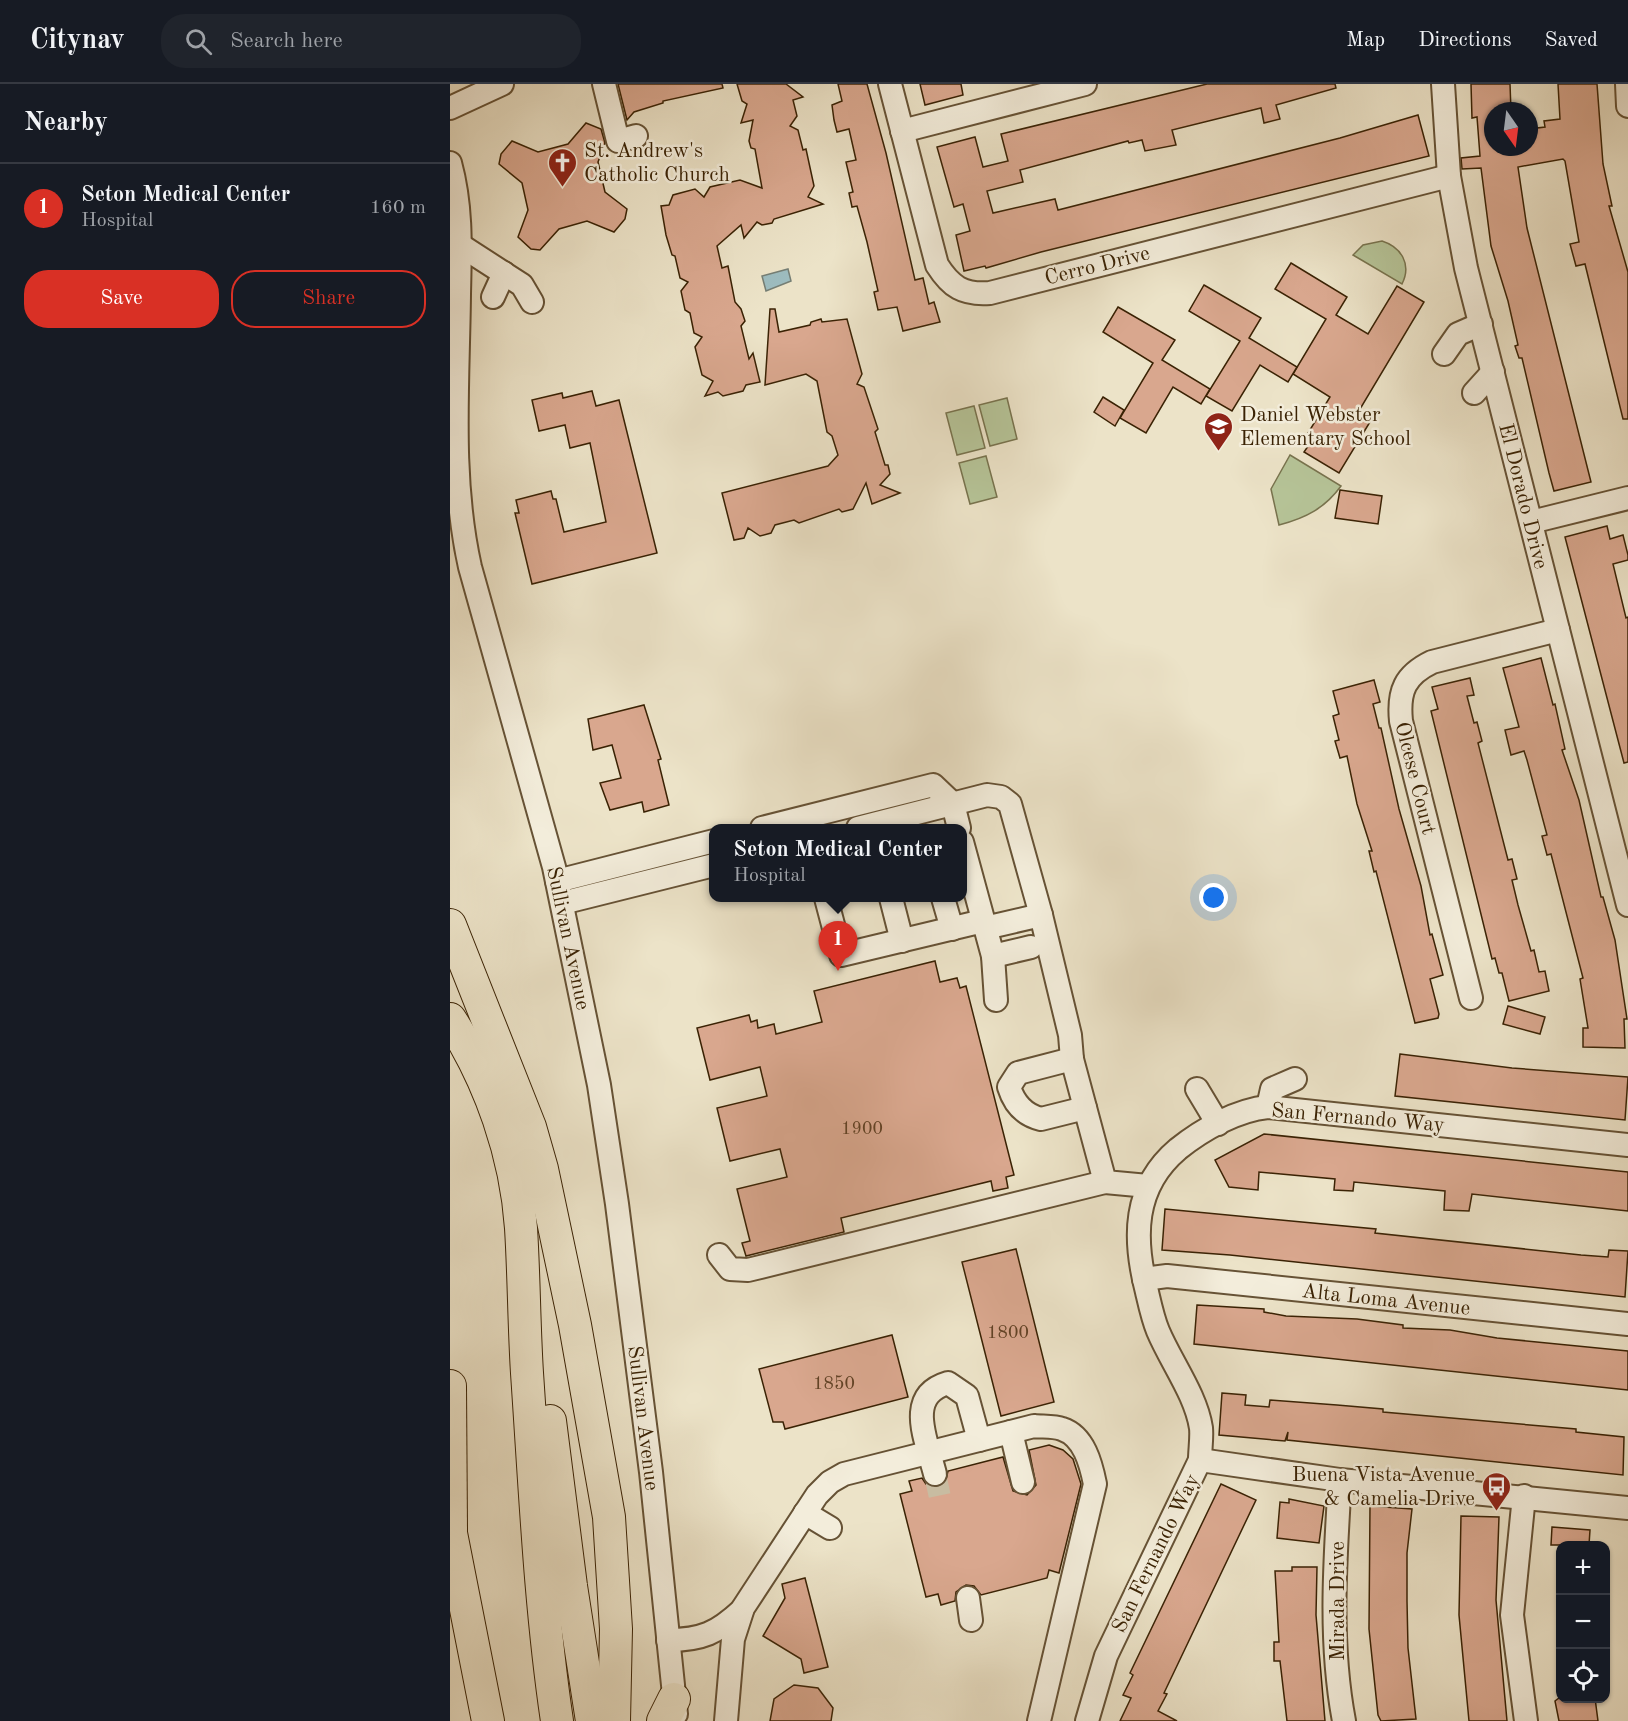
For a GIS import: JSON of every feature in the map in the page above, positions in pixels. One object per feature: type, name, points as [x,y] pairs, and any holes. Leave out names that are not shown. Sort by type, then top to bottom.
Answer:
[{"type":"highway","points":[[450,925],[530,1127],[547,1189],[601,1457],[609,1517],[615,1590],[614,1721]]},
{"type":"highway","points":[[458,1032],[488,1093],[507,1147],[538,1333],[570,1586],[592,1721]]},
{"type":"highway","points":[[521,1228],[524,1325],[539,1554],[557,1721]]},
{"type":"highway","points":[[558,1246],[567,1331],[575,1534],[585,1669]]},
{"type":"highway","points":[[450,1386],[450,1529],[489,1721]]},
{"type":"street","points":[[450,108],[502,84]]},
{"type":"street","points":[[604,84],[627,138]]},
{"type":"street","name":"Cerro Drive","points":[[890,84],[937,265],[945,278],[958,290],[974,294],[990,293],[1449,176]]},
{"type":"street","points":[[902,130],[1085,84]]},
{"type":"street","name":"El Dorado Drive","points":[[1443,84],[1449,176],[1462,249],[1628,905]]},
{"type":"street","points":[[1627,84],[1628,106]]},
{"type":"street","name":"Sullivan Avenue","points":[[450,163],[458,197],[460,245],[456,468],[460,519],[470,567],[557,881],[599,1085],[612,1164],[651,1472],[668,1640],[671,1714]]},
{"type":"street","points":[[460,245],[522,285],[532,302]]},
{"type":"street","points":[[493,297],[504,273]]},
{"type":"street","points":[[1444,354],[1458,334],[1481,324]]},
{"type":"street","points":[[1474,393],[1493,372]]},
{"type":"street","points":[[1531,522],[1628,498]]},
{"type":"street","name":"Olcese Court","points":[[1471,998],[1401,721],[1399,703],[1404,686],[1416,670],[1432,662],[1558,630]]},
{"type":"street","points":[[866,823],[887,797],[933,785],[952,804],[958,824]]},
{"type":"street","points":[[845,824],[924,820],[952,804],[993,795],[1001,797],[1010,804],[1041,915],[1052,988],[1105,1182]]},
{"type":"street","points":[[866,823],[887,797]]},
{"type":"street","points":[[557,881],[709,842]]},
{"type":"street","points":[[669,852],[675,875]]},
{"type":"street","points":[[967,858],[993,956],[996,1000]]},
{"type":"street","points":[[562,903],[627,894],[675,875],[709,866]]},
{"type":"street","points":[[611,867],[627,894]]},
{"type":"street","points":[[827,902],[841,955],[952,929],[1041,915]]},
{"type":"street","points":[[892,902],[902,941]]},
{"type":"street","points":[[945,902],[952,929]]},
{"type":"street","points":[[993,956],[1031,947]]},
{"type":"street","points":[[1072,1059],[1018,1073],[1009,1087],[1017,1104],[1034,1117],[1041,1119],[1085,1108]]},
{"type":"street","points":[[1268,1107],[1272,1089],[1295,1079]]},
{"type":"street","points":[[1197,1089],[1218,1124]]},
{"type":"street","name":"San Fernando Way","points":[[1088,1721],[1106,1656],[1200,1460],[1201,1428],[1191,1401],[1157,1329],[1138,1244],[1138,1219],[1148,1186],[1172,1155],[1218,1124],[1248,1109],[1268,1107],[1374,1109],[1628,1145]]},
{"type":"street","points":[[719,1255],[730,1269],[748,1270],[1105,1182],[1148,1186]]},
{"type":"street","name":"Alta Loma Avenue","points":[[1144,1279],[1167,1276],[1628,1324]]},
{"type":"street","points":[[933,1463],[920,1410],[924,1398],[935,1387],[948,1383],[967,1396],[979,1440]]},
{"type":"street","points":[[726,1721],[732,1638],[743,1608],[805,1514],[830,1482],[844,1474],[933,1463],[979,1440],[1034,1426],[1063,1429],[1089,1456],[1095,1484],[1039,1721]]},
{"type":"street","points":[[1011,1432],[1023,1482]]},
{"type":"street","points":[[1200,1460],[1340,1480],[1524,1496],[1628,1508]]},
{"type":"street","name":"Mirada Drive","points":[[1340,1480],[1334,1580],[1338,1693],[1344,1721]]},
{"type":"street","points":[[1524,1496],[1512,1615],[1526,1721]]},
{"type":"street","points":[[805,1514],[830,1528]]},
{"type":"street","points":[[668,1640],[692,1640],[712,1633],[743,1608]]},
{"type":"green space","points":[[1382,241],[1395,247],[1403,257],[1406,270],[1402,284],[1353,255],[1363,245]]},
{"type":"green space","points":[[1007,398],[1017,439],[990,446],[979,405]]},
{"type":"green space","points":[[974,406],[985,448],[957,455],[946,413]]},
{"type":"green space","points":[[1290,455],[1341,486],[1314,511],[1279,525],[1271,489]]},
{"type":"green space","points":[[986,456],[997,497],[970,504],[959,463]]},
{"type":"water","points":[[788,269],[791,281],[766,291],[762,276]]},
{"type":"building","points":[[618,84],[722,84],[723,88],[663,101],[663,103],[634,112],[627,120]]},
{"type":"building","points":[[737,84],[786,84],[803,97],[793,100],[797,116],[790,126],[798,130],[803,150],[806,149],[814,186],[808,197],[823,204],[774,219],[772,223],[762,225],[757,222],[744,238],[741,225],[717,246],[722,268],[728,266],[735,302],[741,309],[745,321],[741,326],[749,359],[753,353],[760,382],[746,385],[743,391],[723,396],[718,392],[705,396],[713,381],[702,375],[695,347],[702,337],[694,333],[690,313],[685,310],[681,291],[688,282],[680,278],[675,256],[672,255],[666,235],[661,206],[669,205],[673,195],[695,189],[704,197],[710,187],[740,180],[762,188],[755,149],[751,148],[749,141],[753,120],[741,123],[747,104],[742,101]]},
{"type":"building","points":[[838,84],[867,84],[886,153],[915,280],[923,278],[929,304],[934,302],[940,322],[903,331],[897,307],[878,310],[874,292],[878,291],[867,242],[857,206],[852,207],[849,193],[853,192],[846,162],[856,160],[849,129],[837,132],[834,120],[832,105],[842,101]]},
{"type":"building","points":[[920,84],[961,84],[963,95],[925,105]]},
{"type":"building","points":[[1207,84],[1335,84],[1336,88],[1276,105],[1280,119],[1264,123],[1261,108],[1172,130],[1176,145],[1145,151],[1142,140],[1129,143],[1128,141],[1020,170],[1023,182],[987,191],[993,213],[1055,199],[1058,210],[1340,138],[1418,115],[1429,156],[1041,252],[986,268],[985,266],[964,271],[956,235],[970,231],[963,204],[954,207],[937,147],[975,137],[983,167],[1008,161],[1001,134]]},
{"type":"building","points":[[1471,84],[1510,84],[1511,102],[1484,102],[1484,156],[1538,156],[1538,128],[1545,127],[1544,121],[1560,119],[1558,84],[1597,84],[1603,164],[1612,206],[1609,206],[1628,272],[1628,419],[1623,419],[1585,264],[1576,266],[1570,244],[1579,242],[1565,161],[1563,159],[1518,167],[1527,228],[1591,482],[1554,491],[1522,358],[1519,358],[1515,346],[1518,345],[1508,301],[1491,246],[1481,168],[1462,169],[1461,158],[1480,156],[1477,117],[1472,118]]},
{"type":"building","points":[[586,123],[601,129],[605,143],[598,162],[605,192],[627,209],[625,219],[614,232],[587,221],[559,229],[540,250],[531,249],[518,237],[528,210],[522,183],[499,164],[501,154],[512,141],[538,152],[568,144]]},
{"type":"building","points":[[1291,263],[1347,297],[1336,315],[1368,334],[1397,286],[1424,302],[1360,409],[1373,417],[1339,473],[1304,452],[1311,442],[1305,438],[1330,397],[1293,374],[1326,319],[1275,289]]},
{"type":"building","points":[[1204,285],[1261,318],[1249,338],[1297,367],[1288,382],[1260,365],[1232,411],[1206,396],[1240,341],[1189,311]]},
{"type":"building","points":[[1118,307],[1175,340],[1162,360],[1210,389],[1201,404],[1173,387],[1146,433],[1120,418],[1153,363],[1103,332]]},
{"type":"building","points":[[770,309],[775,309],[779,332],[810,325],[811,322],[821,319],[822,322],[847,319],[862,374],[857,384],[864,387],[878,429],[875,432],[890,474],[880,485],[900,493],[872,504],[866,483],[853,509],[842,512],[839,509],[799,523],[794,520],[775,525],[771,533],[760,536],[748,528],[744,538],[734,540],[722,493],[828,466],[838,455],[832,436],[827,432],[817,381],[806,374],[765,385]]},
{"type":"building","points":[[592,391],[596,406],[619,400],[657,553],[532,584],[515,513],[519,513],[516,500],[551,491],[553,499],[556,499],[564,532],[606,522],[590,443],[570,448],[565,425],[539,431],[532,400],[562,393],[563,398]]},
{"type":"building","points":[[1103,397],[1124,410],[1115,426],[1094,412]]},
{"type":"building","points":[[1340,490],[1382,496],[1378,524],[1335,518]]},
{"type":"building","points":[[1607,526],[1610,539],[1623,535],[1628,555],[1628,560],[1613,564],[1626,618],[1628,617],[1628,762],[1624,763],[1565,537]]},
{"type":"building","points":[[1541,658],[1553,705],[1555,704],[1565,749],[1562,750],[1579,800],[1601,897],[1603,897],[1615,940],[1627,1019],[1624,1019],[1625,1048],[1583,1047],[1583,1028],[1588,1028],[1580,979],[1583,978],[1551,854],[1547,855],[1542,836],[1547,835],[1527,760],[1524,751],[1511,755],[1505,730],[1519,727],[1503,668]]},
{"type":"building","points":[[1470,678],[1474,695],[1467,696],[1474,723],[1477,722],[1482,741],[1478,743],[1508,860],[1512,859],[1517,879],[1512,880],[1518,905],[1531,951],[1534,950],[1539,972],[1545,971],[1549,991],[1509,1001],[1502,973],[1499,973],[1495,958],[1492,959],[1431,711],[1438,709],[1432,687]]},
{"type":"building","points":[[1374,680],[1380,702],[1373,704],[1421,886],[1430,935],[1432,934],[1443,975],[1430,979],[1438,1018],[1415,1023],[1376,871],[1374,872],[1369,851],[1372,851],[1357,804],[1347,756],[1340,758],[1335,741],[1339,740],[1333,716],[1339,714],[1333,691]]},
{"type":"building","points":[[644,705],[661,759],[658,760],[669,805],[644,812],[642,802],[610,810],[600,783],[621,778],[612,745],[593,750],[588,719]]},
{"type":"building","points":[[935,961],[940,982],[957,978],[960,988],[966,986],[1014,1175],[1006,1177],[1008,1188],[993,1191],[991,1181],[841,1218],[844,1232],[746,1256],[742,1243],[750,1241],[737,1189],[787,1177],[780,1149],[730,1161],[717,1108],[767,1096],[760,1067],[710,1080],[697,1028],[749,1015],[751,1022],[757,1020],[758,1028],[774,1024],[776,1034],[822,1022],[814,991]]},
{"type":"building","points":[[1508,1006],[1545,1017],[1540,1034],[1503,1024]]},
{"type":"building","points":[[1400,1054],[1512,1068],[1628,1077],[1625,1120],[1395,1096]]},
{"type":"building","points":[[1264,1134],[1628,1172],[1628,1211],[1472,1194],[1469,1211],[1444,1210],[1445,1191],[1354,1182],[1353,1191],[1334,1190],[1335,1179],[1259,1172],[1258,1190],[1229,1187],[1215,1160]]},
{"type":"building","points":[[1165,1209],[1376,1229],[1375,1233],[1581,1255],[1608,1257],[1609,1250],[1628,1251],[1625,1297],[1230,1255],[1162,1250]]},
{"type":"building","points":[[1016,1249],[1054,1402],[1001,1416],[962,1262]]},
{"type":"building","points":[[1197,1305],[1264,1309],[1264,1312],[1286,1316],[1357,1319],[1403,1325],[1403,1328],[1450,1330],[1497,1338],[1628,1351],[1628,1390],[1194,1344]]},
{"type":"building","points":[[892,1335],[908,1397],[785,1429],[783,1422],[773,1422],[759,1369]]},
{"type":"building","points":[[1222,1393],[1246,1395],[1245,1405],[1269,1407],[1270,1400],[1337,1405],[1383,1409],[1383,1412],[1576,1429],[1576,1432],[1624,1437],[1623,1475],[1287,1440],[1288,1432],[1285,1441],[1219,1435]]},
{"type":"building","points":[[1049,1445],[1063,1450],[1073,1459],[1081,1484],[1059,1573],[1049,1570],[1047,1578],[981,1595],[974,1586],[966,1585],[956,1592],[955,1601],[941,1605],[938,1594],[926,1597],[900,1494],[912,1491],[909,1481],[922,1478],[926,1484],[938,1487],[945,1483],[948,1471],[1003,1457],[1013,1491],[1027,1495],[1036,1485],[1029,1450]]},
{"type":"building","points":[[1221,1484],[1256,1500],[1164,1693],[1167,1694],[1158,1711],[1177,1721],[1120,1721],[1131,1698],[1123,1695],[1133,1675],[1130,1673]]},
{"type":"building","points":[[1289,1499],[1324,1506],[1319,1543],[1277,1538],[1280,1502],[1289,1503]]},
{"type":"building","points":[[1370,1506],[1412,1509],[1407,1553],[1407,1601],[1408,1648],[1416,1719],[1381,1721],[1378,1715],[1369,1629]]},
{"type":"building","points":[[1461,1516],[1499,1517],[1496,1600],[1507,1721],[1469,1721],[1459,1615]]},
{"type":"building","points":[[1552,1527],[1590,1530],[1589,1541],[1556,1541],[1556,1545],[1551,1545]]},
{"type":"building","points":[[1292,1567],[1317,1567],[1316,1615],[1325,1721],[1287,1721],[1280,1661],[1274,1661],[1274,1642],[1279,1642],[1275,1571],[1292,1571]]},
{"type":"building","points":[[805,1578],[828,1667],[804,1673],[801,1659],[763,1636],[785,1598],[782,1584]]},
{"type":"building","points":[[794,1685],[818,1688],[833,1708],[831,1721],[770,1721],[774,1699]]},
{"type":"building","points":[[1555,1701],[1556,1703],[1596,1703],[1598,1721],[1559,1721]]},
{"type":"tunnel","points":[[935,1474],[941,1502]]},
{"type":"place","name":"St. Andrew's Catholic Church","points":[[563,188]]},
{"type":"place","name":"Daniel Webster Elementary School","points":[[1219,452]]},
{"type":"place","name":"Seton Medical Center","points":[[838,971]]},
{"type":"place","name":"Buena Vista Avenue & Camelia Drive","points":[[1496,1512]]}]
